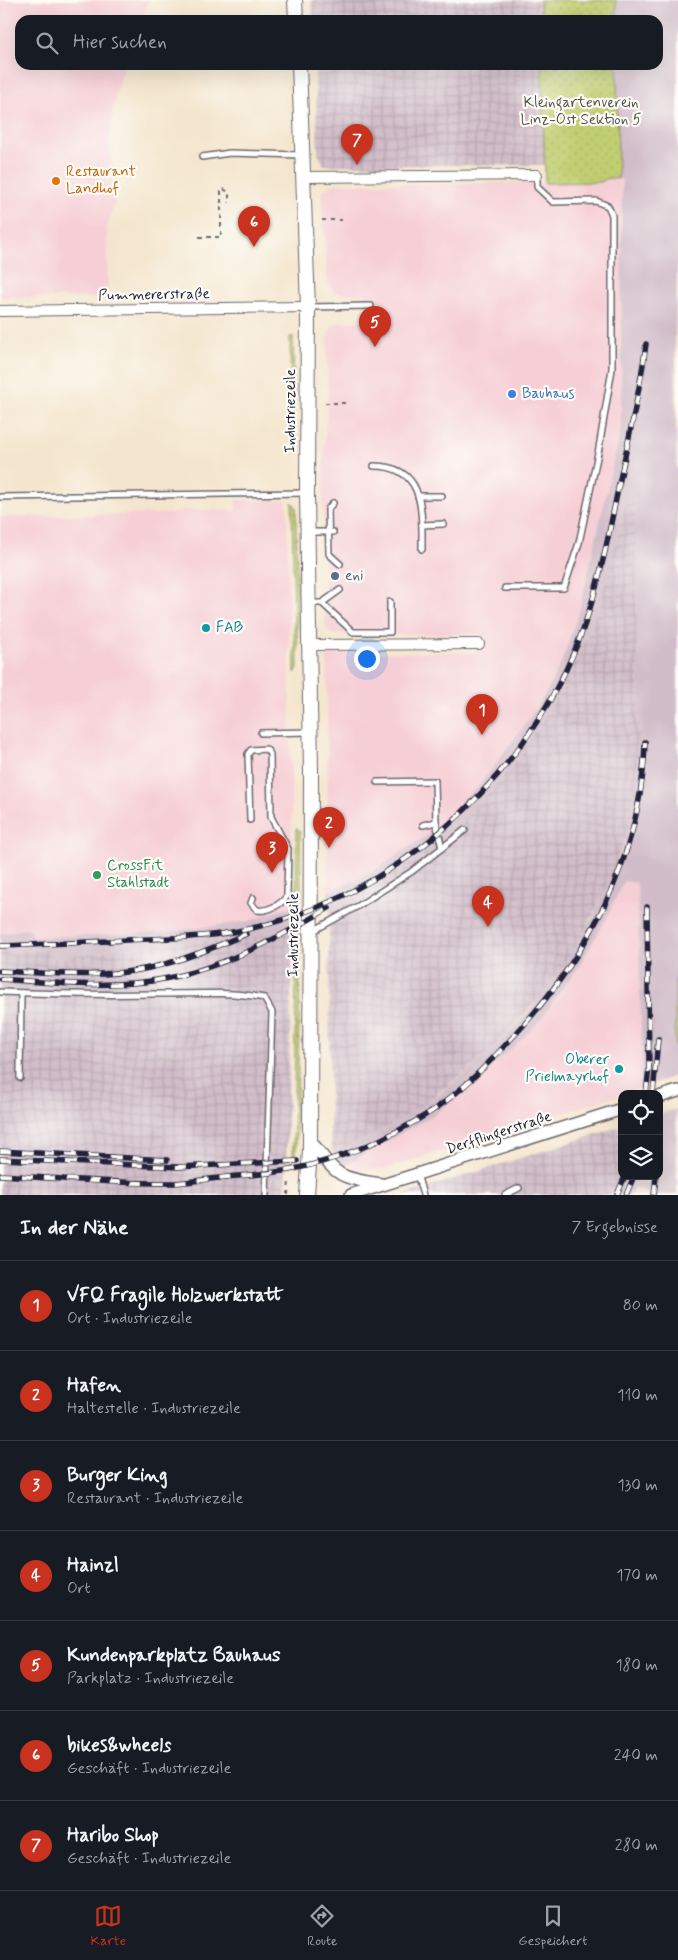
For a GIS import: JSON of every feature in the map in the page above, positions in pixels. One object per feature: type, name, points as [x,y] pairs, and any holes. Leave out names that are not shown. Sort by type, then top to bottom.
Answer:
[{"type":"main road","points":[[295,0],[296,15]]},
{"type":"main road","name":"Industriezeile","points":[[299,70],[304,155],[308,307],[308,532],[316,603],[310,645],[310,1140],[307,1195]]},
{"type":"street","points":[[304,177],[537,174]]},
{"type":"street","name":"Pummererstraße","points":[[0,311],[120,311],[308,307]]},
{"type":"street","points":[[310,645],[479,644]]},
{"type":"street","points":[[663,1096],[678,1091]]},
{"type":"street","name":"Derfflingerstraße","points":[[351,1195],[618,1110]]},
{"type":"street","name":"Derfflingerstraße","points":[[310,1140],[330,1167],[339,1175],[385,1184]]},
{"type":"lane","points":[[202,158],[230,153],[304,155]]},
{"type":"lane","points":[[505,588],[564,588],[579,543],[599,448],[612,369],[612,215],[608,206],[596,201],[553,202],[537,187],[537,174]]},
{"type":"lane","points":[[308,307],[372,306]]},
{"type":"lane","points":[[374,466],[395,468],[404,473],[412,482],[418,496],[422,524],[422,549]]},
{"type":"lane","points":[[0,497],[307,493]]},
{"type":"lane","points":[[418,496],[442,496]]},
{"type":"lane","points":[[333,503],[328,509],[331,532],[329,554],[340,564]]},
{"type":"lane","points":[[422,524],[443,524]]},
{"type":"lane","points":[[308,532],[331,532]]},
{"type":"lane","points":[[340,590],[316,603],[353,632],[390,632],[390,602]]},
{"type":"lane","points":[[262,733],[311,732]]},
{"type":"lane","points":[[250,820],[248,754],[251,750],[266,749],[270,754],[271,817],[288,849],[287,896],[277,906],[260,911],[251,903],[253,898]]},
{"type":"lane","points":[[377,782],[435,781],[436,822],[442,848]]},
{"type":"lane","points":[[423,825],[436,822]]},
{"type":"lane","points":[[311,932],[366,901],[466,830]]},
{"type":"lane","points":[[0,992],[185,994],[264,998],[272,1012],[266,1195]]},
{"type":"lane","points":[[20,1078],[21,993]]},
{"type":"lane","points":[[417,1174],[423,1195]]},
{"type":"lane","points":[[505,1195],[519,1188]]},
{"type":"path","points":[[199,237],[221,237],[221,190],[224,189],[229,193],[229,203]]},
{"type":"path","points":[[322,220],[342,220]]},
{"type":"path","points":[[326,403],[345,403]]},
{"type":"path","points":[[288,1195],[289,1180]]},
{"type":"shaded area","name":"Restaurant Landhof","points":[[0,0],[148,0],[144,15],[15,15],[15,70],[123,70],[115,97],[109,143],[115,202],[107,229],[108,298],[0,297]]},
{"type":"shaded area","points":[[311,0],[540,0],[541,15],[312,15]]},
{"type":"shaded area","points":[[616,0],[678,0],[678,250],[675,336],[678,554],[678,923],[675,981],[675,1076],[638,1089],[642,1062],[637,883],[624,881],[606,919],[579,966],[539,1021],[518,1043],[434,1115],[343,1166],[332,1151],[362,1141],[390,1126],[439,1094],[489,1053],[530,1010],[567,961],[593,917],[619,858],[629,828],[638,774],[640,743],[634,496],[627,497],[601,600],[589,632],[553,703],[514,762],[495,786],[444,838],[411,863],[329,912],[328,892],[369,874],[423,838],[444,821],[481,783],[530,718],[546,692],[562,661],[580,608],[621,429],[622,180],[618,179],[617,70],[663,70],[663,15],[616,15]]},
{"type":"shaded area","points":[[315,70],[542,70],[545,165],[324,165],[318,154]]},
{"type":"shaded area","points":[[608,178],[622,180],[621,429],[580,608],[562,661],[530,718],[481,783],[457,809],[423,838],[396,857],[346,886],[328,892],[327,656],[334,653],[479,652],[480,634],[338,635],[331,634],[325,627],[323,464],[328,394],[327,337],[330,329],[337,323],[366,321],[365,294],[336,293],[328,284],[321,191],[336,184],[601,182]]},
{"type":"shaded area","points":[[627,496],[634,496],[640,743],[638,774],[629,828],[607,887],[580,941],[549,987],[489,1053],[416,1111],[362,1141],[332,1151],[330,1134],[329,912],[377,884],[444,838],[495,786],[514,762],[553,703],[589,632],[601,600]]},
{"type":"shaded area","points":[[236,500],[287,500],[293,906],[249,921],[168,932],[33,938],[29,928],[0,934],[0,517],[180,513],[180,510],[236,510]]},
{"type":"shaded area","points":[[624,881],[637,883],[642,1062],[638,1089],[618,1090],[618,1095],[385,1169],[359,1170],[343,1166],[434,1115],[518,1043],[559,996],[606,919]]},
{"type":"shaded area","points":[[293,906],[293,932],[126,948],[47,959],[46,950],[0,952],[0,934],[29,928],[33,938],[168,932],[249,921]]},
{"type":"shaded area","points":[[293,932],[285,1195],[0,1195],[0,952],[46,950],[48,959],[126,948]]},
{"type":"shaded area","points":[[676,1109],[677,1195],[648,1195],[648,1192],[634,1188],[629,1195],[613,1195],[619,1180],[663,1180],[663,1113]]},
{"type":"shaded area","points":[[618,1127],[619,1180],[613,1195],[403,1195]]},
{"type":"green space","points":[[540,0],[616,0],[616,15],[541,15]]},
{"type":"green space","name":"Kleingartenverein Linz-Ost Sektion 5","points":[[542,70],[617,70],[618,179],[608,178],[601,182],[545,183]]},
{"type":"green space","points":[[293,336],[294,412],[291,413],[290,337]]},
{"type":"green space","points":[[292,502],[296,507],[298,668],[295,673]]},
{"type":"green space","points":[[296,828],[300,831],[301,904],[297,905]]},
{"type":"green space","points":[[678,923],[678,1075],[675,1076],[675,981]]},
{"type":"green space","points":[[301,928],[296,1155],[293,1156],[297,930]]},
{"type":"railway","points":[[0,946],[188,937],[248,929],[302,913],[353,891],[401,862],[446,827],[486,788],[522,744],[552,696],[577,645],[597,585],[637,397],[646,344]]},
{"type":"railway","points":[[0,1175],[109,1182],[174,1183],[281,1171],[308,1166],[363,1147],[398,1131],[432,1111],[464,1086],[511,1039],[564,974],[586,939],[606,902],[622,864],[634,825],[642,784],[645,742]]},
{"type":"railway","points":[[646,1090],[649,1068],[647,907]]},
{"type":"railway","points":[[0,979],[66,984],[133,983],[159,980],[210,967],[235,957],[283,934],[329,908]]},
{"type":"railway","points":[[0,971],[74,974],[131,971],[186,958],[246,934]]},
{"type":"railway","points":[[653,1090],[658,1039]]},
{"type":"railway","points":[[0,1151],[167,1160]]},
{"type":"railway","points":[[0,1159],[178,1167],[297,1161]]},
{"type":"railway","points":[[617,1195],[623,1180]]},
{"type":"railway","points":[[626,1195],[632,1180]]},
{"type":"railway","points":[[654,1195],[656,1180]]},
{"type":"place","name":"Haribo Shop","points":[[357,165]]},
{"type":"place","name":"Restaurant Landhof","points":[[56,181]]},
{"type":"place","name":"bikes&wheels","points":[[254,247]]},
{"type":"place","name":"Kundenparkplatz Bauhaus","points":[[375,347]]},
{"type":"place","name":"Bauhaus","points":[[512,394]]},
{"type":"place","name":"eni","points":[[335,576]]},
{"type":"place","name":"FAB","points":[[206,628]]},
{"type":"place","name":"VFQ Fragile Holzwerkstatt","points":[[482,735]]},
{"type":"place","name":"Hafen","points":[[329,848]]},
{"type":"place","name":"Burger King","points":[[272,873]]},
{"type":"place","name":"CrossFit Stahlstadt","points":[[97,875]]},
{"type":"place","name":"Hainzl","points":[[488,927]]},
{"type":"place","name":"Oberer Prielmayrhof","points":[[619,1069]]}]
